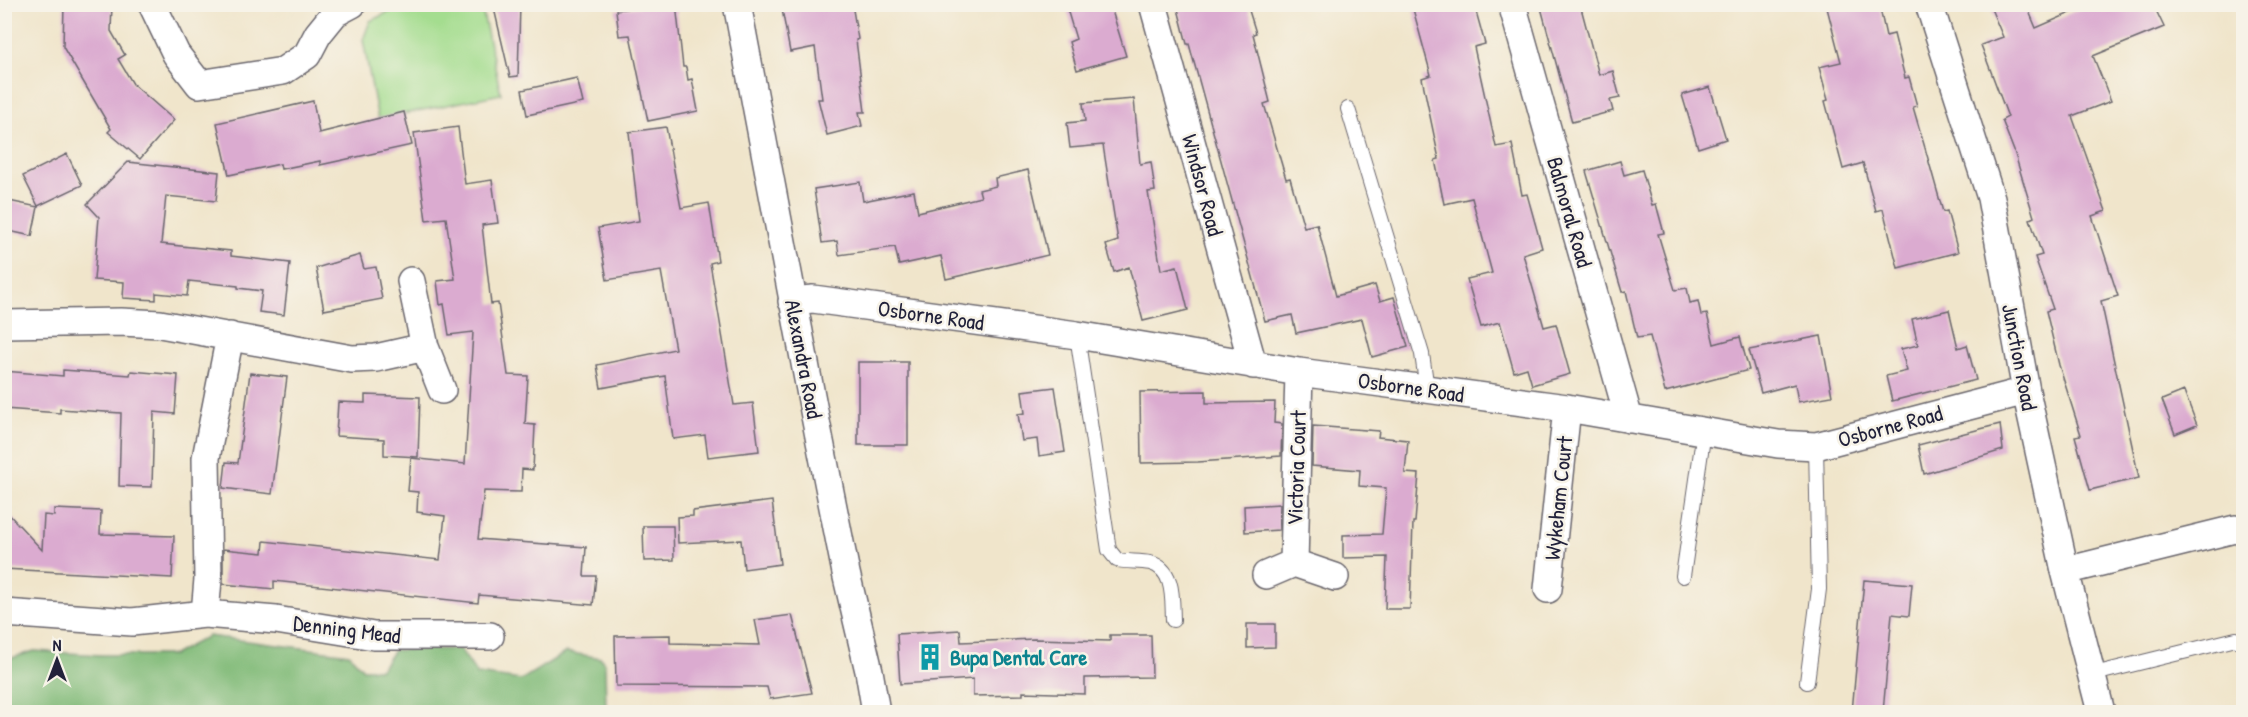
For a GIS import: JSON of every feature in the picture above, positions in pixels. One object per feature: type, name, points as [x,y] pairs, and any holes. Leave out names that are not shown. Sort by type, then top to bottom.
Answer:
[{"type":"street","points":[[152,4],[176,54],[199,84],[283,71],[307,55],[318,34],[335,13],[352,4]]},
{"type":"street","name":"Alexandra Road","points":[[737,4],[792,301],[876,712]]},
{"type":"street","name":"Windsor Road","points":[[1153,4],[1253,365]]},
{"type":"street","name":"Balmoral Road","points":[[1512,4],[1629,419]]},
{"type":"street","name":"Junction Road","points":[[1929,4],[1991,198],[2026,391],[2065,571],[2101,712]]},
{"type":"street","points":[[411,281],[425,347],[442,390]]},
{"type":"street","name":"Osborne Road","points":[[792,301],[813,299],[1077,335],[1299,372],[1567,408],[1778,444],[1816,446],[2026,391]]},
{"type":"street","points":[[4,324],[121,322],[160,324],[352,359],[376,358],[425,347]]},
{"type":"street","points":[[205,615],[208,579],[206,458],[230,336]]},
{"type":"street","name":"Victoria Court","points":[[1294,563],[1299,372]]},
{"type":"street","name":"Wykeham Court","points":[[1548,589],[1567,408]]},
{"type":"street","points":[[2065,571],[2235,529]]},
{"type":"street","points":[[1266,575],[1294,563],[1335,577]]},
{"type":"street","name":"Denning Mead","points":[[4,613],[132,622],[205,615],[276,620],[374,636],[490,636]]},
{"type":"lane","points":[[1348,109],[1422,354],[1427,389]]},
{"type":"lane","points":[[1077,335],[1109,550],[1117,560],[1154,564],[1165,572],[1171,585],[1173,620]]},
{"type":"lane","points":[[1683,576],[1704,431]]},
{"type":"lane","points":[[1807,682],[1819,589],[1816,446]]},
{"type":"lane","points":[[2090,675],[2236,639],[2244,644]]},
{"type":"green space","points":[[396,5],[481,5],[501,94],[378,119],[363,40],[370,21],[397,8]]},
{"type":"green space","points":[[208,636],[349,654],[363,669],[381,669],[394,650],[460,649],[477,674],[521,680],[566,652],[601,658],[605,665],[606,712],[132,712],[86,711],[5,702],[5,660],[34,651],[101,655],[173,655]]},
{"type":"building","points":[[64,4],[112,4],[111,31],[125,55],[118,59],[133,84],[174,120],[140,159],[108,132],[111,129],[63,47]]},
{"type":"building","points":[[493,4],[520,4],[518,76],[510,77]]},
{"type":"building","points":[[676,4],[683,67],[686,67],[688,80],[692,79],[698,111],[648,121],[630,35],[619,36],[616,10]]},
{"type":"building","points":[[781,4],[852,4],[865,112],[859,112],[862,126],[827,135],[818,99],[822,99],[815,47],[790,52]]},
{"type":"building","points":[[1082,4],[1110,4],[1126,56],[1077,70],[1069,42],[1076,39],[1067,9]]},
{"type":"building","points":[[1193,4],[1247,4],[1256,33],[1253,34],[1270,102],[1264,104],[1286,179],[1290,178],[1304,227],[1317,224],[1336,296],[1375,285],[1380,301],[1394,297],[1408,347],[1372,357],[1362,319],[1296,333],[1292,315],[1265,321],[1178,9]]},
{"type":"building","points":[[1428,4],[1474,4],[1485,44],[1474,47],[1496,147],[1512,144],[1522,195],[1527,194],[1542,248],[1523,254],[1544,327],[1556,324],[1570,374],[1532,385],[1527,368],[1514,372],[1500,322],[1481,327],[1467,279],[1492,273],[1472,198],[1444,204],[1435,160],[1439,159],[1422,78],[1431,75],[1413,9]]},
{"type":"building","points":[[1540,4],[1580,4],[1599,75],[1613,71],[1620,98],[1610,100],[1613,111],[1572,122]]},
{"type":"building","points":[[1826,4],[1879,4],[1886,36],[1894,34],[1905,78],[1909,77],[1917,106],[1913,107],[1943,212],[1947,211],[1958,252],[1898,268],[1883,209],[1876,211],[1863,163],[1843,169],[1825,101],[1828,100],[1819,67],[1841,62]]},
{"type":"building","points":[[1989,4],[2026,4],[2036,28],[2091,4],[2153,4],[2164,27],[2093,56],[2111,101],[2072,116],[2106,211],[2092,216],[2118,296],[2101,301],[2139,478],[2090,490],[2075,436],[2081,435],[2059,365],[2046,311],[2053,309],[2035,257],[2042,255],[2030,219],[2034,217],[2002,120],[2008,117],[1981,45],[2003,37]]},
{"type":"building","points":[[577,78],[583,103],[527,115],[522,90]]},
{"type":"building","points":[[1710,87],[1726,139],[1698,148],[1682,95]]},
{"type":"building","points":[[1134,99],[1140,164],[1151,162],[1155,191],[1148,192],[1161,270],[1177,266],[1188,310],[1143,321],[1129,267],[1114,272],[1106,245],[1118,241],[1103,145],[1070,148],[1067,123],[1085,121],[1083,103]]},
{"type":"building","points":[[313,101],[319,133],[404,112],[412,145],[320,165],[320,161],[281,169],[280,164],[229,175],[217,123]]},
{"type":"building","points":[[458,127],[465,184],[492,180],[498,223],[482,225],[491,304],[498,303],[508,375],[528,376],[525,424],[535,425],[533,470],[522,469],[521,492],[484,491],[478,539],[586,547],[584,576],[596,576],[593,605],[479,595],[478,603],[274,581],[274,589],[223,584],[223,549],[263,553],[264,541],[440,560],[445,516],[417,512],[418,492],[408,491],[411,458],[465,464],[473,332],[449,335],[444,304],[440,305],[437,281],[455,279],[446,218],[426,220],[414,133]]},
{"type":"building","points":[[666,127],[681,208],[709,203],[718,261],[710,263],[734,405],[753,403],[759,451],[708,457],[705,435],[673,439],[665,376],[601,388],[597,365],[675,349],[661,271],[607,280],[598,228],[639,221],[629,132]]},
{"type":"building","points":[[67,154],[82,185],[38,206],[23,176]]},
{"type":"building","points":[[1620,161],[1624,175],[1642,170],[1652,205],[1656,204],[1664,233],[1658,234],[1675,290],[1687,288],[1690,303],[1698,301],[1701,315],[1707,314],[1714,344],[1740,337],[1749,370],[1665,392],[1650,336],[1637,338],[1626,291],[1622,292],[1586,171]]},
{"type":"building","points":[[128,162],[219,172],[216,201],[166,196],[161,244],[231,251],[231,256],[290,263],[284,315],[259,312],[262,291],[238,288],[238,286],[189,281],[187,296],[156,293],[156,300],[123,298],[124,282],[94,280],[99,217],[87,204]]},
{"type":"building","points":[[1028,170],[1048,255],[946,279],[941,256],[899,265],[895,247],[839,255],[837,241],[822,243],[814,189],[860,182],[863,201],[914,191],[918,212],[981,197],[979,190],[996,186],[995,178]]},
{"type":"building","points":[[4,200],[38,207],[32,236],[4,230]]},
{"type":"building","points":[[360,255],[364,269],[376,267],[382,299],[324,310],[316,268]]},
{"type":"building","points":[[1949,310],[1958,348],[1967,345],[1976,380],[1892,401],[1886,376],[1907,371],[1901,349],[1918,345],[1912,319]]},
{"type":"building","points":[[1821,336],[1832,396],[1798,402],[1795,384],[1761,393],[1749,350]]},
{"type":"building","points":[[858,362],[908,362],[908,445],[858,445]]},
{"type":"building","points":[[63,370],[130,375],[131,371],[178,375],[175,414],[154,412],[152,487],[119,486],[121,413],[60,409],[60,413],[4,409],[4,371],[63,376]]},
{"type":"building","points":[[250,373],[287,377],[272,494],[223,488],[226,462],[238,463]]},
{"type":"building","points":[[1055,387],[1065,452],[1039,456],[1037,439],[1022,441],[1018,414],[1025,413],[1022,391]]},
{"type":"building","points":[[1206,391],[1206,403],[1275,402],[1274,423],[1282,424],[1281,456],[1198,462],[1141,463],[1140,392]]},
{"type":"building","points":[[2184,391],[2197,425],[2175,434],[2162,400]]},
{"type":"building","points":[[365,395],[420,397],[418,457],[384,455],[384,439],[336,436],[338,402],[365,403]]},
{"type":"building","points":[[2000,424],[2003,450],[1924,474],[1918,445]]},
{"type":"building","points":[[1313,426],[1379,431],[1378,437],[1408,440],[1405,473],[1419,474],[1415,522],[1413,522],[1410,609],[1385,609],[1387,557],[1343,558],[1343,535],[1382,534],[1386,488],[1359,486],[1360,470],[1312,466]]},
{"type":"building","points":[[772,501],[780,564],[744,569],[741,540],[678,543],[677,517],[693,516],[693,511]]},
{"type":"building","points":[[1280,504],[1279,530],[1245,532],[1244,506]]},
{"type":"building","points":[[4,509],[42,550],[44,515],[54,516],[54,509],[101,511],[100,534],[174,536],[172,578],[4,569]]},
{"type":"building","points":[[643,526],[673,526],[674,560],[644,561]]},
{"type":"building","points":[[1864,580],[1912,584],[1909,616],[1892,614],[1883,712],[1852,712]]},
{"type":"building","points":[[792,615],[812,693],[770,699],[767,687],[616,686],[615,636],[670,635],[670,643],[760,645],[755,620]]},
{"type":"building","points":[[1247,624],[1275,624],[1275,647],[1247,648]]},
{"type":"building","points":[[960,630],[961,642],[1035,639],[1110,641],[1110,635],[1151,635],[1152,677],[1085,678],[1085,694],[1023,692],[1023,695],[973,696],[973,679],[900,684],[897,634]]},
{"type":"place","name":"Bupa Dental Care","points":[[930,657]]}]
